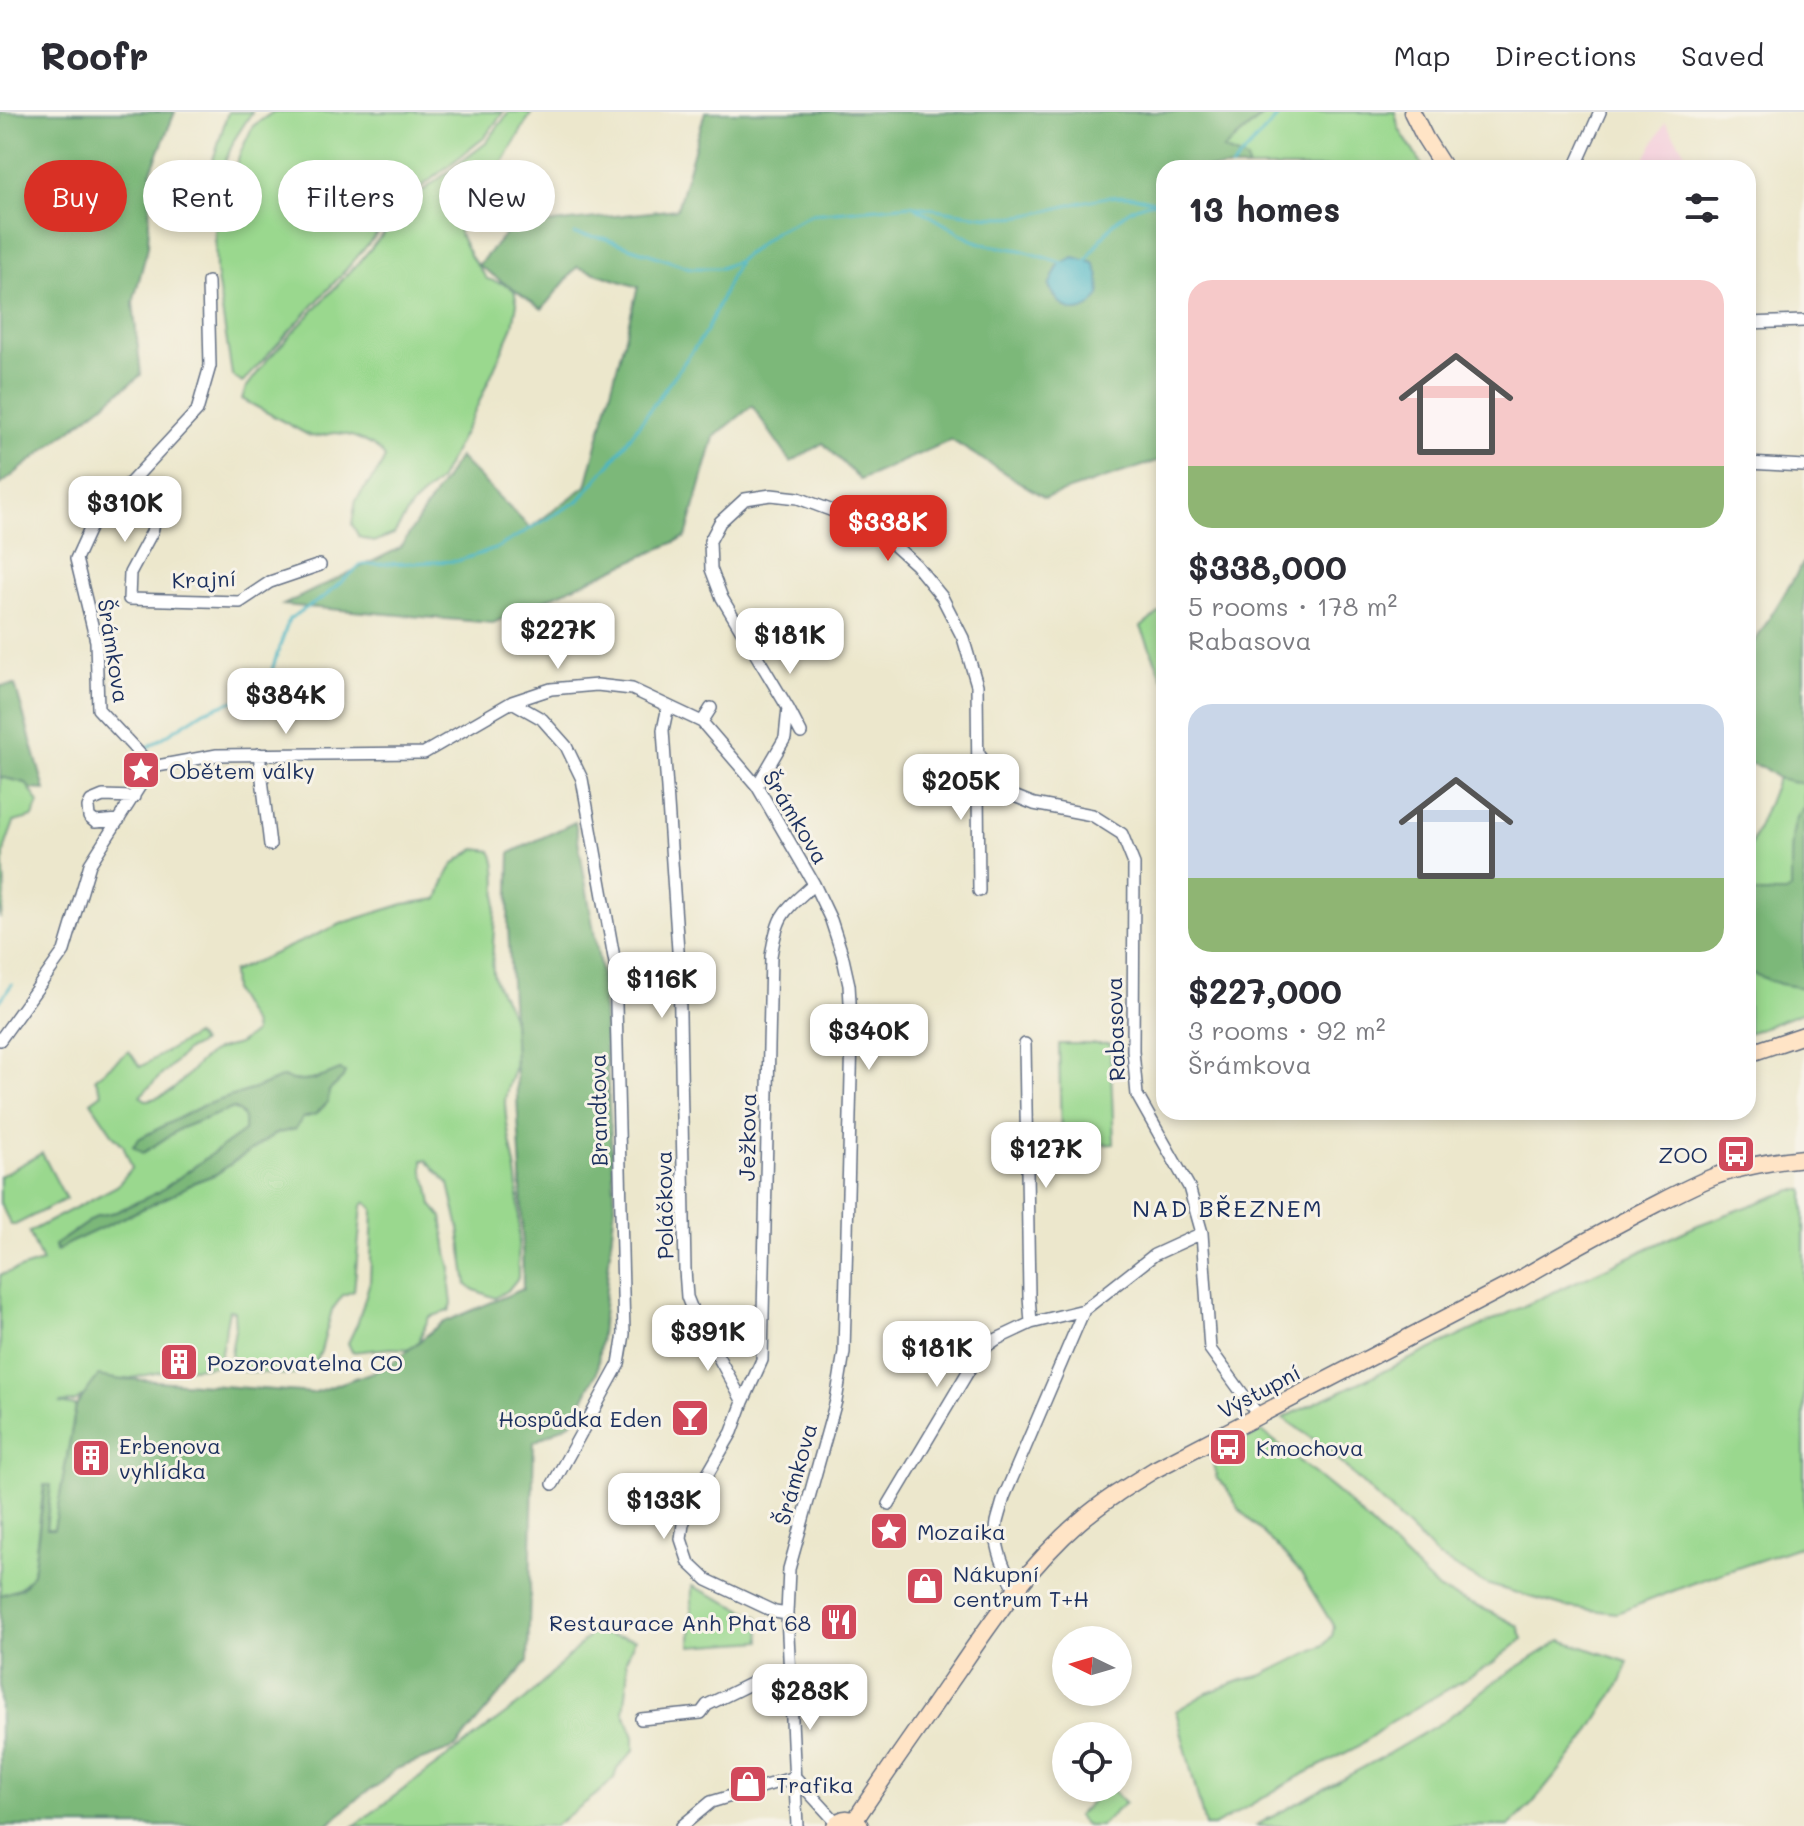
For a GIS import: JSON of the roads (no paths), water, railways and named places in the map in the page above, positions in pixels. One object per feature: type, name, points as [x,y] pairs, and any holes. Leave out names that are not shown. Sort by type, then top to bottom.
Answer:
[{"type":"street","points":[[1412,112],[1439,160]]},
{"type":"street","points":[[1579,160],[1600,112]]},
{"type":"street","name":"Šrámkova","points":[[208,282],[210,366],[197,411],[92,524],[76,559],[96,641],[98,709],[152,767],[217,755],[424,753],[512,702],[551,689],[597,685],[632,689],[702,722],[757,786],[814,884],[831,920],[849,985],[852,1036],[844,1352],[836,1401],[789,1569],[787,1614],[797,1826]]},
{"type":"street","points":[[1756,323],[1804,321]]},
{"type":"street","points":[[1756,463],[1804,466]]},
{"type":"street","name":"Krajní","points":[[128,484],[154,503],[156,516],[152,532],[130,573],[129,599],[240,602],[270,582],[320,565]]},
{"type":"street","points":[[801,733],[722,598],[711,569],[710,541],[720,522],[745,499],[771,495],[798,498],[849,517],[885,537],[916,565],[942,597],[963,638],[977,685],[979,891]]},
{"type":"street","name":"Brandtova","points":[[512,702],[542,719],[566,746],[582,779],[615,963],[624,1334],[619,1364],[553,1484]]},
{"type":"street","name":"Poláčkova","points":[[668,706],[663,730],[679,965],[687,1297],[743,1402]]},
{"type":"street","points":[[702,722],[711,708]]},
{"type":"street","points":[[757,786],[785,738],[788,708]]},
{"type":"street","name":"Rabasova","points":[[978,752],[1009,794],[1034,804],[1092,815],[1122,834],[1134,864],[1133,1051],[1137,1095],[1189,1187],[1202,1233],[1210,1349],[1258,1415]]},
{"type":"street","points":[[259,754],[270,845]]},
{"type":"street","points":[[0,1040],[64,951],[90,864],[152,767]]},
{"type":"street","points":[[119,820],[95,822],[89,817],[91,801],[103,796],[134,797]]},
{"type":"street","name":"Ježkova","points":[[743,1402],[762,1360],[771,956],[775,928],[782,913],[814,884]]},
{"type":"street","points":[[1756,1051],[1804,1035]]},
{"type":"street","points":[[1025,1044],[1031,1323]]},
{"type":"street","name":"Výstupní","points":[[857,1823],[1016,1590],[1068,1532],[1117,1493],[1154,1470],[1517,1281],[1574,1247],[1678,1193],[1739,1169],[1804,1158]]},
{"type":"street","points":[[889,1504],[981,1350],[1031,1323],[1084,1310],[1154,1255],[1202,1233]]},
{"type":"street","points":[[1016,1590],[1007,1574],[997,1539],[997,1524],[1004,1497],[1084,1310]]},
{"type":"street","points":[[743,1402],[732,1432],[695,1496],[683,1524],[681,1539],[689,1563],[707,1580],[775,1612],[787,1614]]},
{"type":"street","points":[[641,1719],[701,1713],[707,1705],[756,1681],[790,1678]]},
{"type":"street","points":[[682,1826],[711,1802],[795,1777],[836,1824],[847,1818],[857,1823]]},
{"type":"water","points":[[1074,257],[1094,263],[1099,276],[1100,296],[1093,304],[1078,311],[1059,302],[1049,286],[1059,264]]},
{"type":"waterway","points":[[1238,160],[1282,112]]},
{"type":"waterway","points":[[916,206],[1007,217],[1119,196],[1153,201]]},
{"type":"waterway","points":[[1085,263],[1107,231],[1127,212],[1138,206],[1156,203]]},
{"type":"waterway","points":[[142,751],[204,711],[258,693],[267,685],[289,619],[324,597],[361,565],[457,561],[495,549],[578,501],[615,458],[706,332],[738,261],[776,231],[812,214],[912,205],[970,239],[1063,263]]},
{"type":"waterway","points":[[574,234],[603,238],[690,268],[721,268],[738,261]]},
{"type":"waterway","points":[[0,1001],[12,984]]},
{"type":"place","name":"Obětem války","points":[[141,770]]},
{"type":"place","name":"ZOO","points":[[1736,1154]]},
{"type":"place","name":"Pozorovatelna CO","points":[[179,1362]]},
{"type":"place","name":"Hospůdka Eden","points":[[690,1418]]},
{"type":"place","name":"Kmochova","points":[[1228,1447]]},
{"type":"place","name":"Erbenova vyhlídka","points":[[91,1458]]},
{"type":"place","name":"Mozaika","points":[[889,1531]]},
{"type":"place","name":"Nákupní centrum T+H","points":[[925,1586]]},
{"type":"place","name":"Restaurace Anh Phat 68","points":[[839,1622]]},
{"type":"place","name":"Trafika","points":[[748,1784]]},
{"type":"district","name":"NAD BŘEZNEM","points":[[1228,1207]]}]
